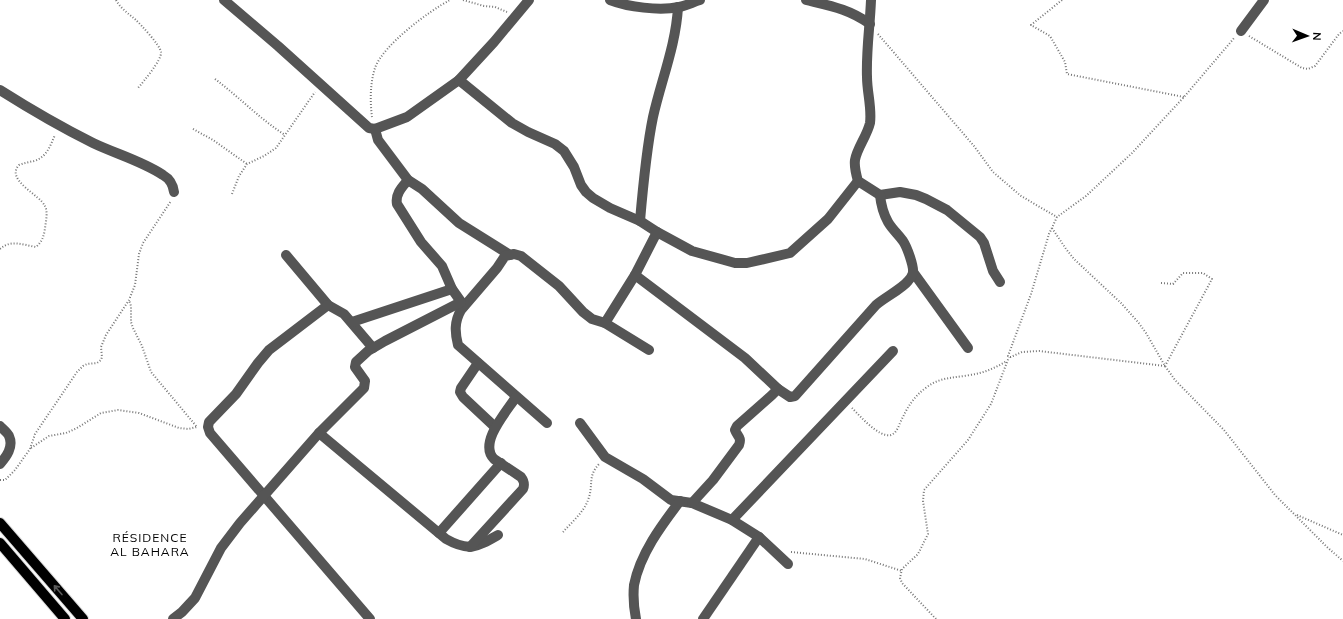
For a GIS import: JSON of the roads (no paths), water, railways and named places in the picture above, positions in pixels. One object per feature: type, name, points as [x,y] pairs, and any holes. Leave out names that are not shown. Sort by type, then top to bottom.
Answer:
[{"type":"main road","points":[[0,523],[84,619]]},
{"type":"main road","points":[[0,543],[65,619]]},
{"type":"street","points":[[224,0],[367,127],[374,129],[406,118],[459,80],[494,42],[529,0]]},
{"type":"street","points":[[610,0],[617,3],[656,8],[678,7],[700,0]]},
{"type":"street","points":[[806,0],[848,11],[858,15],[870,24]]},
{"type":"street","points":[[871,0],[866,60],[870,122],[866,136],[855,159],[855,168],[858,181],[880,195],[900,192],[916,195],[947,210],[980,237],[984,243],[993,271],[1000,282]]},
{"type":"street","points":[[1241,31],[1264,0]]},
{"type":"street","points":[[640,221],[653,117],[676,28],[678,7]]},
{"type":"street","points":[[459,80],[512,123],[555,144],[564,151],[574,167],[581,185],[593,198],[610,208],[640,221],[692,251],[735,263],[747,263],[790,252],[828,220],[858,181]]},
{"type":"street","points":[[0,90],[93,142],[144,164],[163,175],[173,185],[174,192]]},
{"type":"street","points":[[374,129],[378,140],[408,180],[422,189],[459,223],[510,255]]},
{"type":"street","points":[[408,180],[397,194],[397,204],[408,224],[421,242],[442,266],[452,289],[463,304]]},
{"type":"street","points":[[880,195],[881,205],[888,222],[904,242],[912,264],[913,272],[968,348]]},
{"type":"street","points":[[605,323],[635,275],[657,232]]},
{"type":"street","points":[[286,255],[328,305],[344,314],[373,348]]},
{"type":"street","points":[[547,423],[458,345],[455,331],[457,316],[463,304],[497,268],[505,256],[518,255],[524,258],[559,286],[583,312],[592,319],[605,323],[649,350]]},
{"type":"street","points":[[635,275],[746,358],[778,388],[790,397],[795,396],[882,299],[905,285],[913,272]]},
{"type":"street","points":[[352,322],[452,289]]},
{"type":"street","points":[[173,619],[195,598],[222,548],[240,523],[319,433],[364,388],[366,383],[365,380],[356,369],[355,363],[373,348],[463,304]]},
{"type":"street","points":[[328,305],[269,350],[236,394],[208,424],[210,433],[370,619]]},
{"type":"street","points":[[732,520],[893,351]]},
{"type":"street","points":[[478,363],[461,388],[460,392],[463,397],[495,427]]},
{"type":"street","points":[[692,503],[713,480],[739,445],[740,439],[735,432],[736,428],[778,388]]},
{"type":"street","points":[[470,547],[523,489],[524,484],[521,477],[493,457],[490,453],[490,443],[495,427],[516,397]]},
{"type":"street","points":[[580,423],[605,457],[643,480],[671,500],[692,503],[732,520],[759,537],[788,564]]},
{"type":"street","points":[[0,426],[9,436],[10,445],[8,454],[0,464]]},
{"type":"street","points":[[319,433],[453,543],[475,547],[498,535]]},
{"type":"street","points":[[439,533],[501,463]]},
{"type":"street","points":[[636,619],[634,586],[638,573],[656,534],[680,501]]},
{"type":"street","points":[[703,619],[759,537]]},
{"type":"district","name":"RÉSIDENCE AL BAHARA","points":[[150,544]]}]
